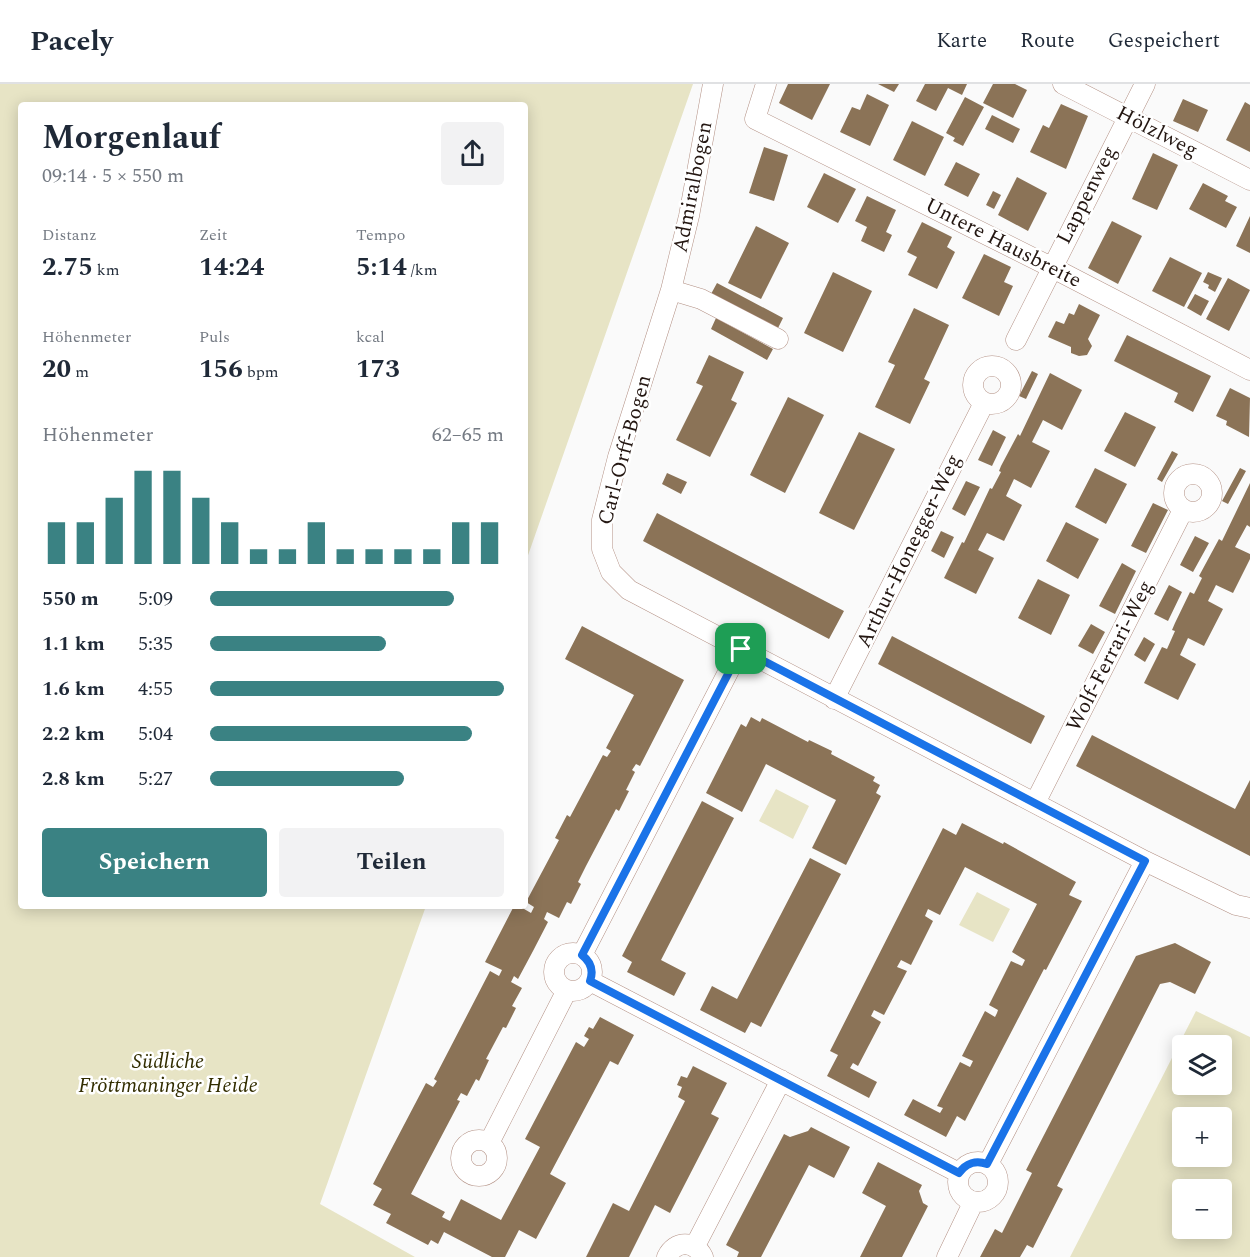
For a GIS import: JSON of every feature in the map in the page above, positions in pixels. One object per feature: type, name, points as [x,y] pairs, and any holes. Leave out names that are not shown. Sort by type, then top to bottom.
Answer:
[{"type":"street","name":"Admiralbogen","points":[[671,290],[690,207],[713,84]]},
{"type":"street","name":"Untere Hausbreite","points":[[766,84],[755,119],[1051,267],[1250,370]]},
{"type":"street","name":"Hölzlweg","points":[[1063,84],[1250,180]]},
{"type":"street","name":"Lappenweg","points":[[1016,340],[1145,84]]},
{"type":"street","points":[[671,290],[701,299],[778,339]]},
{"type":"street","name":"Carl-Orff-Bogen","points":[[671,290],[618,457],[602,520],[602,549],[611,572],[629,590],[834,699],[1145,861],[1236,905],[1250,908]]},
{"type":"street","name":"Arthur-Honegger-Weg","points":[[834,699],[984,403]]},
{"type":"street","name":"Wolf-Ferrari-Weg","points":[[1035,803],[1184,510]]},
{"type":"street","points":[[582,955],[741,649]]},
{"type":"street","points":[[987,1164],[1145,861]]},
{"type":"street","points":[[570,953],[582,955],[590,963],[592,975],[590,981],[580,990],[567,990],[561,987],[554,977],[555,964],[564,955],[570,953]]},
{"type":"street","points":[[590,981],[959,1173]]},
{"type":"street","points":[[489,1143],[567,990]]},
{"type":"street","points":[[667,1257],[676,1246],[688,1244],[699,1252],[781,1080]]},
{"type":"street","points":[[975,1162],[987,1164],[996,1174],[998,1186],[996,1192],[986,1201],[973,1203],[963,1197],[959,1191],[957,1179],[959,1173],[968,1164],[975,1162]]},
{"type":"street","points":[[947,1257],[973,1203]]},
{"type":"green space","name":"Südliche Fröttmaninger Heide","points":[[0,84],[693,84],[528,555],[528,102],[18,102],[18,909],[425,909],[320,1204],[415,1257],[0,1257]]},
{"type":"green space","points":[[776,789],[809,806],[793,839],[759,821]]},
{"type":"green space","points":[[977,892],[1010,909],[993,942],[959,925]]},
{"type":"green space","points":[[1196,1011],[1250,1037],[1250,1257],[1070,1257],[1172,1058],[1172,1095],[1232,1095],[1232,1035],[1184,1035]]},
{"type":"building","points":[[788,84],[830,84],[812,120],[779,103]]},
{"type":"building","points":[[878,84],[899,84],[894,92]]},
{"type":"building","points":[[925,84],[967,84],[962,95],[948,88],[936,111],[916,101]]},
{"type":"building","points":[[993,84],[1015,84],[1027,90],[1013,118],[983,103]]},
{"type":"building","points":[[867,94],[889,105],[870,146],[840,132],[852,107],[860,110]]},
{"type":"building","points":[[965,97],[984,107],[963,146],[953,141],[955,138],[946,133]]},
{"type":"building","points":[[1183,99],[1208,110],[1198,132],[1173,121]]},
{"type":"building","points":[[1245,102],[1250,105],[1250,152],[1226,140]]},
{"type":"building","points":[[1061,104],[1088,116],[1066,169],[1030,152],[1043,125],[1049,128]]},
{"type":"building","points":[[992,115],[1020,129],[1013,143],[985,129]]},
{"type":"building","points":[[912,121],[944,137],[925,176],[893,160]]},
{"type":"building","points":[[764,147],[788,155],[774,201],[749,193]]},
{"type":"building","points":[[1153,153],[1178,165],[1157,210],[1132,199]]},
{"type":"building","points":[[956,162],[980,174],[968,197],[944,185]]},
{"type":"building","points":[[824,173],[856,189],[838,223],[807,207]]},
{"type":"building","points":[[1017,177],[1047,193],[1028,231],[998,215]]},
{"type":"building","points":[[1203,183],[1228,196],[1225,201],[1237,207],[1226,228],[1189,209]]},
{"type":"building","points":[[993,191],[1001,195],[994,209],[986,205]]},
{"type":"building","points":[[867,196],[896,210],[886,232],[892,235],[884,252],[861,241],[867,227],[855,221]]},
{"type":"building","points":[[1250,216],[1250,253],[1236,246]]},
{"type":"building","points":[[1112,221],[1142,236],[1118,284],[1088,268]]},
{"type":"building","points":[[922,222],[952,237],[947,247],[955,252],[937,289],[908,275],[917,257],[907,252]]},
{"type":"building","points":[[756,226],[789,243],[761,299],[728,283]]},
{"type":"building","points":[[984,254],[1011,267],[1004,282],[1013,286],[999,316],[962,298]]},
{"type":"building","points":[[1170,257],[1202,273],[1184,307],[1152,291]]},
{"type":"building","points":[[833,272],[872,291],[843,352],[804,333]]},
{"type":"building","points":[[1208,272],[1222,278],[1215,292],[1203,282]]},
{"type":"building","points":[[1228,278],[1250,290],[1229,331],[1206,319]]},
{"type":"building","points":[[717,283],[783,318],[777,330],[711,294]]},
{"type":"building","points":[[1195,294],[1209,301],[1201,316],[1187,308]]},
{"type":"building","points":[[1079,304],[1100,315],[1088,339],[1092,346],[1087,355],[1079,356],[1071,353],[1071,347],[1048,337],[1056,321],[1064,324],[1069,313],[1074,315]]},
{"type":"building","points":[[914,308],[949,325],[924,379],[930,382],[910,424],[875,407],[895,365],[888,362]]},
{"type":"building","points":[[716,318],[773,349],[767,360],[711,329]]},
{"type":"building","points":[[1127,335],[1211,376],[1193,412],[1174,402],[1178,393],[1114,361]]},
{"type":"building","points":[[709,355],[744,372],[731,400],[737,403],[710,457],[676,440],[703,386],[696,383]]},
{"type":"building","points":[[1032,371],[1038,374],[1026,399],[1019,396]]},
{"type":"building","points":[[1050,373],[1082,390],[1062,430],[1043,420],[1032,442],[1050,451],[1031,488],[1014,479],[1006,496],[1022,505],[1004,541],[987,533],[978,550],[994,558],[976,594],[944,578],[962,542],[964,543],[990,488],[992,489],[1001,472],[999,471],[1001,466],[1018,434],[1020,436]]},
{"type":"building","points":[[1230,388],[1250,398],[1249,437],[1226,425],[1227,421],[1216,416]]},
{"type":"building","points":[[788,397],[824,415],[785,493],[750,475]]},
{"type":"building","points":[[1125,412],[1156,427],[1135,467],[1104,451]]},
{"type":"building","points":[[993,430],[1006,437],[992,466],[978,460]]},
{"type":"building","points":[[859,432],[895,449],[854,530],[819,513]]},
{"type":"building","points":[[1172,451],[1178,454],[1162,482],[1157,479]]},
{"type":"building","points":[[1095,468],[1127,484],[1106,524],[1075,507]]},
{"type":"building","points":[[1240,468],[1246,471],[1228,504],[1222,501]]},
{"type":"building","points":[[667,473],[687,482],[681,494],[662,484]]},
{"type":"building","points":[[966,481],[980,487],[965,516],[952,509]]},
{"type":"building","points":[[1250,483],[1250,527],[1247,525],[1235,547],[1250,554],[1250,559],[1233,593],[1216,585],[1208,601],[1223,609],[1204,646],[1188,638],[1180,655],[1196,664],[1178,700],[1144,683],[1162,647],[1167,649],[1175,631],[1172,630],[1190,592],[1194,594],[1202,578],[1199,576],[1219,539],[1222,541]]},
{"type":"building","points":[[1153,503],[1168,510],[1146,553],[1131,546]]},
{"type":"building","points":[[657,513],[844,611],[829,639],[643,541]]},
{"type":"building","points":[[1066,522],[1099,539],[1078,579],[1046,561]]},
{"type":"building","points":[[941,531],[954,537],[944,558],[931,551]]},
{"type":"building","points":[[1195,536],[1209,543],[1193,572],[1180,565]]},
{"type":"building","points":[[1122,563],[1136,571],[1115,614],[1099,606]]},
{"type":"building","points":[[1038,579],[1070,595],[1051,635],[1018,618]]},
{"type":"building","points":[[1169,585],[1182,592],[1168,621],[1154,614]]},
{"type":"building","points":[[1091,624],[1105,632],[1093,654],[1078,646]]},
{"type":"building","points":[[582,626],[684,680],[640,766],[636,764],[632,770],[635,772],[626,790],[629,791],[619,811],[616,809],[586,866],[578,882],[581,884],[571,904],[567,902],[559,918],[547,912],[544,919],[548,922],[518,979],[514,976],[511,982],[522,988],[512,1006],[516,1008],[486,1059],[489,1060],[479,1081],[476,1079],[467,1096],[461,1093],[457,1100],[460,1101],[411,1194],[445,1212],[442,1217],[450,1221],[461,1199],[501,1220],[540,1147],[525,1139],[576,1042],[584,1047],[589,1039],[584,1036],[589,1027],[593,1029],[600,1017],[634,1035],[618,1065],[610,1061],[550,1174],[566,1183],[536,1239],[519,1230],[505,1257],[492,1257],[444,1232],[438,1244],[431,1240],[428,1245],[386,1223],[391,1214],[373,1205],[382,1189],[373,1184],[426,1083],[433,1087],[437,1081],[434,1079],[490,971],[499,976],[502,970],[485,962],[512,909],[524,909],[531,913],[534,907],[528,903],[528,898],[559,840],[555,838],[567,815],[570,817],[603,755],[607,757],[611,751],[606,748],[634,695],[565,659]]},
{"type":"building","points":[[892,636],[1045,716],[1031,744],[878,664]]},
{"type":"building","points":[[1144,637],[1155,644],[1145,662],[1134,655]]},
{"type":"building","points":[[751,717],[760,722],[762,718],[808,742],[809,740],[832,751],[831,754],[875,777],[873,781],[880,785],[876,793],[881,796],[846,865],[812,848],[836,800],[766,764],[742,812],[706,793],[741,724],[746,727]]},
{"type":"building","points":[[1092,735],[1235,809],[1250,780],[1250,856],[1076,766]]},
{"type":"building","points":[[702,801],[734,818],[661,960],[686,973],[674,996],[627,972],[632,962],[622,956]]},
{"type":"building","points":[[962,823],[1003,844],[1004,842],[1076,882],[1069,895],[1082,901],[965,1121],[957,1116],[946,1137],[904,1115],[913,1099],[940,1113],[943,1108],[937,1106],[960,1062],[970,1067],[973,1061],[962,1056],[985,1011],[995,1017],[998,1010],[989,1005],[1011,961],[1022,966],[1025,960],[1012,952],[1037,904],[965,867],[940,915],[928,909],[925,916],[933,921],[911,965],[901,960],[897,967],[907,971],[884,1015],[874,1010],[871,1016],[881,1022],[858,1066],[853,1063],[850,1068],[877,1082],[869,1098],[827,1076],[838,1055],[830,1051],[943,828],[956,835]]},
{"type":"building","points":[[810,858],[841,874],[761,1027],[751,1022],[745,1033],[700,1010],[712,986],[737,999]]},
{"type":"building","points":[[1175,943],[1211,962],[1195,994],[1170,982],[1160,984],[1057,1186],[1063,1189],[1033,1248],[1027,1245],[1020,1257],[980,1257],[995,1229],[1002,1233],[1032,1173],[1026,1170],[1136,956]]},
{"type":"building","points":[[693,1066],[727,1083],[711,1114],[719,1118],[670,1213],[655,1205],[629,1257],[586,1257],[613,1203],[629,1211],[685,1101],[678,1097],[682,1087],[677,1085],[681,1076],[687,1078]]},
{"type":"building","points":[[811,1127],[850,1147],[834,1178],[809,1165],[761,1257],[737,1257],[739,1252],[726,1245],[784,1134],[790,1137],[808,1131]]},
{"type":"building","points":[[878,1162],[922,1185],[919,1191],[923,1203],[928,1206],[902,1257],[860,1257],[886,1206],[862,1193]]},
{"type":"route","points":[[741,649],[1145,861],[987,1164],[975,1162],[968,1164],[959,1173],[590,981],[592,969],[587,958],[582,955],[741,649]]}]
